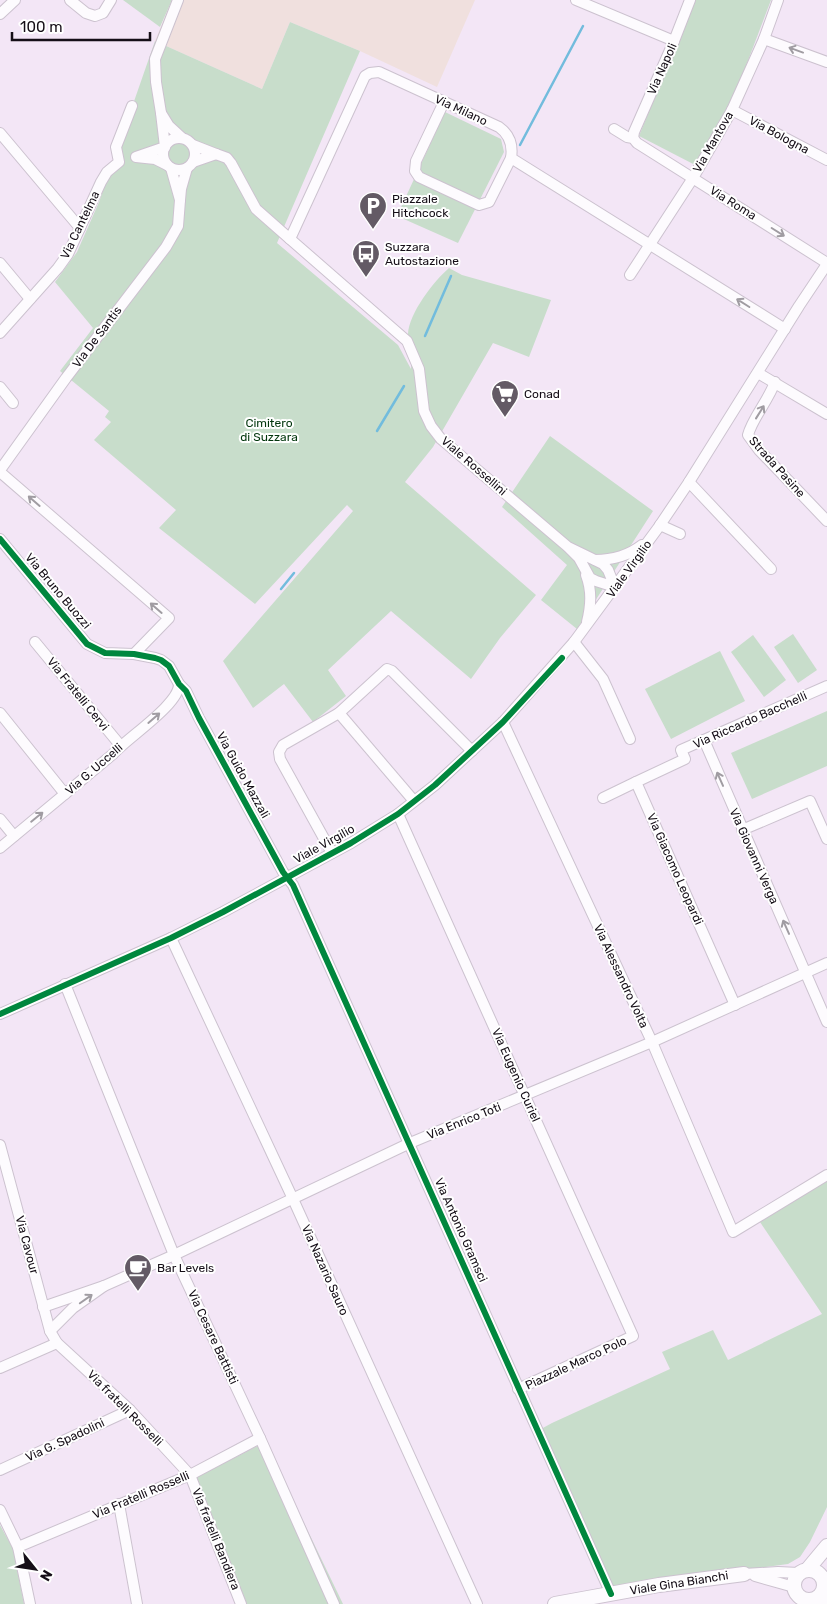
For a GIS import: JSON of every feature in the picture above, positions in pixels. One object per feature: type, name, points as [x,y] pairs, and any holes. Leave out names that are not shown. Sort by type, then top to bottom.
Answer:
[{"type":"street","points":[[0,14],[15,0]]},
{"type":"street","points":[[70,0],[86,14],[95,16],[103,13],[111,0]]},
{"type":"street","points":[[178,0],[155,59],[156,82],[162,113],[165,147],[163,156],[169,166],[180,200]]},
{"type":"street","points":[[576,0],[674,41]]},
{"type":"street","name":"Via Napoli","points":[[634,138],[634,132],[690,0]]},
{"type":"street","name":"Via Mantova","points":[[630,275],[692,178],[732,110],[764,39],[778,0]]},
{"type":"street","points":[[764,39],[827,62]]},
{"type":"street","name":"Via Milano","points":[[290,239],[365,76],[370,73],[378,72],[504,131],[511,144],[511,158]]},
{"type":"street","points":[[444,102],[416,161],[415,171],[419,177],[479,205],[484,205],[489,202],[511,158],[785,329]]},
{"type":"street","points":[[132,106],[116,146],[119,162],[165,147],[171,140],[182,138]]},
{"type":"street","name":"Via Bologna","points":[[732,110],[827,160]]},
{"type":"street","points":[[162,113],[169,126],[187,140],[195,152],[181,189],[180,200]]},
{"type":"street","name":"Via Roma","points":[[614,128],[628,137],[634,138],[637,143],[827,263]]},
{"type":"street","points":[[0,133],[80,228]]},
{"type":"street","points":[[192,145],[227,158],[256,209],[290,239]]},
{"type":"street","points":[[136,157],[155,159],[181,170],[216,154]]},
{"type":"street","name":"Via Cantelma","points":[[0,332],[58,268],[68,254],[104,177],[119,162]]},
{"type":"street","name":"Via De Santis","points":[[0,471],[66,378],[166,247],[178,226],[180,200]]},
{"type":"street","name":"Viale Rossellini","points":[[290,239],[406,341],[418,369],[424,410],[431,426],[441,439],[568,546]]},
{"type":"street","points":[[0,263],[30,299]]},
{"type":"street","name":"Viale Virgilio","points":[[0,1014],[171,938],[332,853],[398,814],[472,751],[503,722],[562,658],[651,538],[690,482],[827,263]]},
{"type":"street","points":[[758,373],[827,414]]},
{"type":"street","name":"Strada Pasine","points":[[775,382],[765,404],[750,427],[748,435],[827,521]]},
{"type":"street","points":[[0,387],[14,403]]},
{"type":"street","points":[[0,471],[168,618],[134,654]]},
{"type":"street","points":[[690,482],[771,569]]},
{"type":"street","points":[[660,525],[680,534]]},
{"type":"street","points":[[596,560],[618,558],[632,552],[651,538]]},
{"type":"street","name":"Via Bruno Buozzi","points":[[0,539],[87,644],[105,653],[134,654],[161,660],[169,666],[179,684]]},
{"type":"street","points":[[568,546],[603,564],[608,570],[615,587]]},
{"type":"street","points":[[568,546],[579,558],[590,584],[591,606],[585,628]]},
{"type":"street","points":[[584,569],[590,578],[615,587]]},
{"type":"street","name":"Via Fratelli Cervi","points":[[35,642],[120,745]]},
{"type":"street","points":[[574,642],[604,679],[630,739]]},
{"type":"street","points":[[332,853],[280,759],[279,752],[283,746],[339,713],[387,669],[392,671],[472,751]]},
{"type":"street","name":"Via G. Uccelli","points":[[0,848],[169,705],[179,691],[179,684]]},
{"type":"street","name":"Via Guido Mazzali","points":[[179,684],[186,691],[198,718],[287,877]]},
{"type":"street","name":"Via Riccardo Bacchelli","points":[[636,782],[685,759],[681,750],[827,686]]},
{"type":"street","points":[[339,713],[414,801]]},
{"type":"street","points":[[1,717],[65,794]]},
{"type":"street","name":"Via Alessandro Volta","points":[[503,722],[652,1042],[733,1232],[827,1175]]},
{"type":"street","name":"Via Giovanni Verga","points":[[704,740],[827,1022]]},
{"type":"street","points":[[603,798],[636,782]]},
{"type":"street","name":"Via Giacomo Leopardi","points":[[636,782],[734,1005]]},
{"type":"street","points":[[742,830],[810,801],[827,839]]},
{"type":"street","name":"Via Eugenio Curiel","points":[[398,814],[633,1336]]},
{"type":"street","points":[[0,819],[14,836]]},
{"type":"street","name":"Via Antonio Gramsci","points":[[287,877],[293,885],[410,1143],[611,1594]]},
{"type":"street","name":"Via Nazario Sauro","points":[[171,938],[293,1199],[477,1604]]},
{"type":"street","name":"Via Enrico Toti","points":[[43,1307],[104,1286],[174,1255],[410,1143],[652,1042],[827,963]]},
{"type":"street","name":"Via Cesare Battisti","points":[[65,984],[174,1255],[260,1438],[334,1604]]},
{"type":"street","name":"Via Cavour","points":[[0,1145],[50,1332],[57,1343]]},
{"type":"street","name":"Via Enrico Toti","points":[[50,1332],[73,1308],[104,1286]]},
{"type":"street","name":"Piazzale Marco Polo","points":[[518,1389],[633,1336]]},
{"type":"street","points":[[0,1368],[57,1343]]},
{"type":"street","name":"Via fratelli Rosselli","points":[[57,1343],[130,1410],[190,1475]]},
{"type":"street","name":"Via G. Spadolini","points":[[0,1470],[130,1410]]},
{"type":"street","name":"Via Fratelli Rosselli","points":[[18,1547],[190,1475],[260,1438]]},
{"type":"street","name":"Via fratelli Bandiera","points":[[190,1475],[241,1604]]},
{"type":"street","points":[[120,1504],[137,1604]]},
{"type":"street","points":[[0,1510],[18,1547],[30,1604]]},
{"type":"street","points":[[807,1599],[795,1579],[827,1546]]},
{"type":"street","points":[[807,1599],[822,1592],[827,1554]]},
{"type":"street","points":[[744,1574],[815,1571],[824,1585]]},
{"type":"street","points":[[744,1574],[770,1580],[807,1599]]},
{"type":"street","name":"Viale Gina Bianchi","points":[[555,1604],[659,1585],[744,1574]]},
{"type":"shaded area","points":[[172,0],[475,0],[437,87],[360,51],[290,22],[262,89],[155,41]]},
{"type":"green space","points":[[123,0],[172,0],[160,27]]},
{"type":"green space","points":[[694,0],[771,0],[730,108],[699,167],[639,136]]},
{"type":"green space","name":"Cimitero di Suzzara","points":[[290,22],[360,51],[277,243],[398,345],[411,369],[409,326],[423,298],[449,268],[462,275],[551,300],[529,357],[493,343],[433,447],[405,482],[536,595],[500,638],[471,679],[391,611],[328,670],[346,696],[313,722],[284,684],[253,708],[223,661],[353,511],[347,505],[255,604],[159,528],[176,510],[94,440],[111,422],[105,417],[109,411],[60,371],[93,328],[55,282],[77,252],[99,202],[155,41],[262,89]]},
{"type":"green space","points":[[445,112],[501,139],[504,152],[458,243],[397,216]]},
{"type":"green space","points":[[550,436],[653,511],[577,629],[541,600],[567,565],[502,507]]},
{"type":"green space","points":[[793,634],[817,670],[798,683],[774,647]]},
{"type":"green space","points":[[753,635],[786,680],[764,697],[731,652]]},
{"type":"green space","points":[[720,651],[745,701],[671,739],[645,689]]},
{"type":"green space","points":[[827,711],[827,766],[752,799],[731,753]]},
{"type":"green space","points":[[827,1179],[827,1507],[810,1542],[800,1557],[788,1564],[612,1587],[541,1429],[670,1369],[662,1352],[713,1330],[728,1360],[822,1314],[760,1222]]},
{"type":"green space","points":[[265,1442],[343,1604],[247,1604],[195,1478]]},
{"type":"green space","points":[[0,1525],[13,1549],[24,1604],[0,1604]]},
{"type":"waterway","points":[[520,145],[583,26]]},
{"type":"waterway","points":[[425,336],[451,276]]},
{"type":"waterway","points":[[377,431],[404,386]]},
{"type":"waterway","points":[[281,589],[294,573]]},
{"type":"cycle path","points":[[0,539],[87,644],[105,653],[134,654],[161,660],[169,666],[179,684],[186,691],[283,872],[293,885],[611,1594]]},
{"type":"cycle path","points":[[0,1014],[171,938],[223,912],[351,843],[398,814],[435,785],[503,722],[562,658]]},
{"type":"place","name":"Piazzale Hitchcock","points":[[373,230]]},
{"type":"place","name":"Suzzara Autostazione","points":[[366,278]]},
{"type":"place","name":"Conad","points":[[505,418]]},
{"type":"place","name":"Bar Levels","points":[[138,1292]]}]
